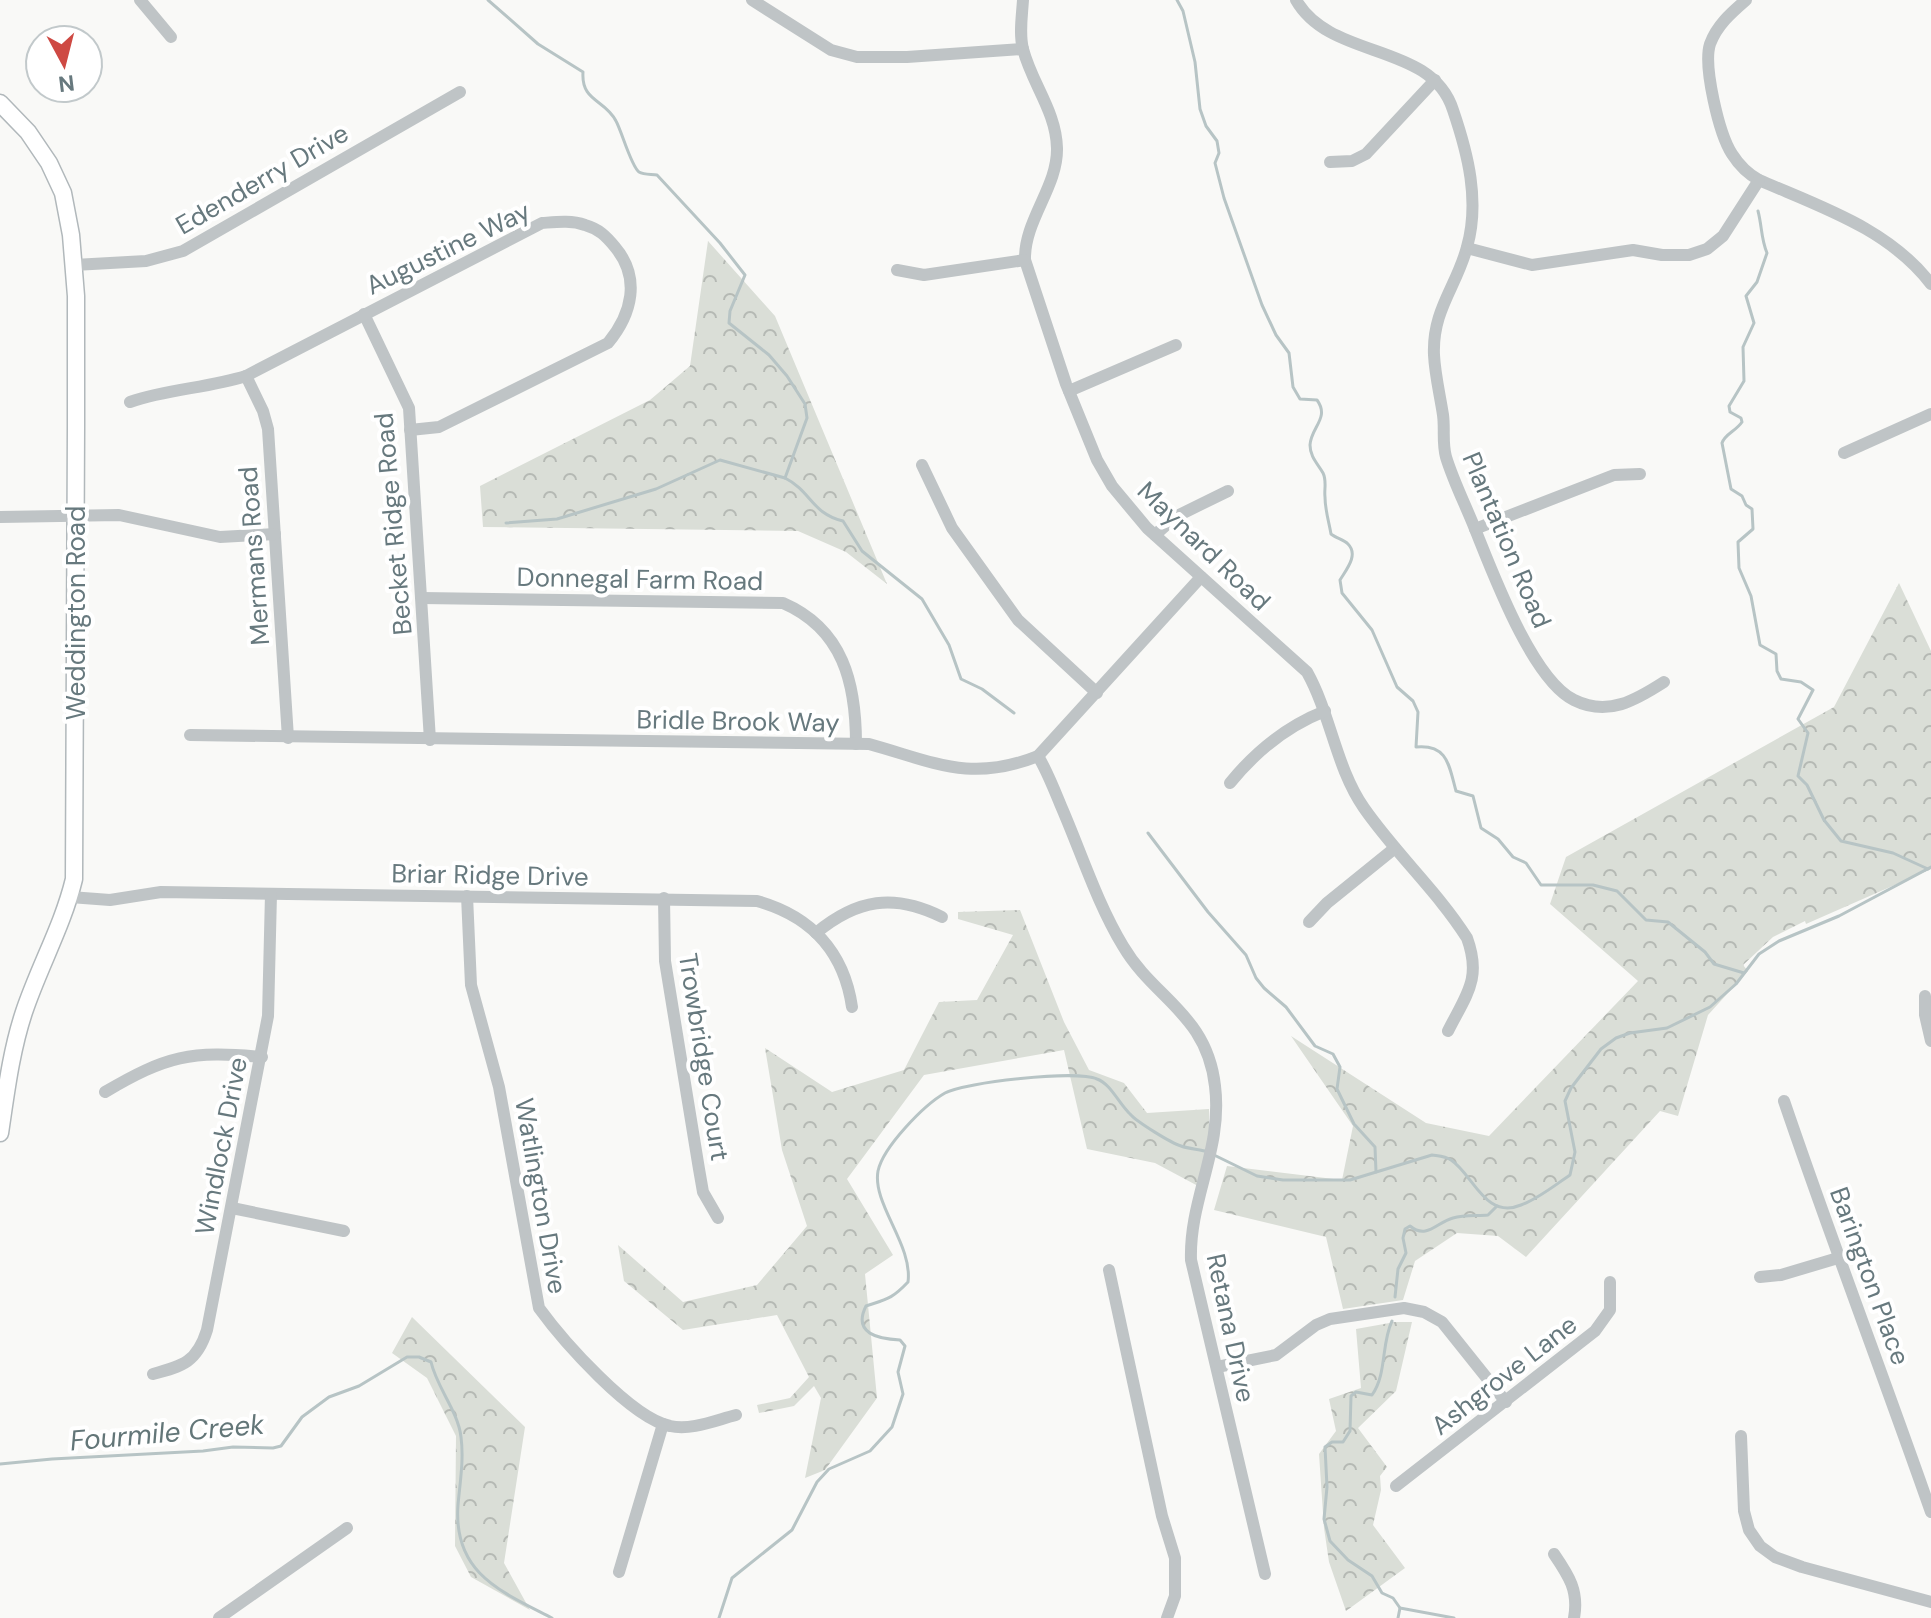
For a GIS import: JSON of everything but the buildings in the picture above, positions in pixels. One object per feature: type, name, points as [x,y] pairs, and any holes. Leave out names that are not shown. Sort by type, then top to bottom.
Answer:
[{"type":"main road","name":"Weddington Road","points":[[0,103],[40,148],[63,193],[70,226],[74,265],[76,517],[74,879],[70,897],[23,1015],[0,1133]]},
{"type":"street","points":[[752,0],[831,50],[857,57],[907,57],[1023,49]]},
{"type":"street","points":[[897,270],[924,275],[1025,260],[1027,240],[1052,176],[1057,138],[1048,105],[1023,49],[1023,0]]},
{"type":"street","points":[[1296,0],[1310,19],[1332,34],[1417,67],[1435,80],[1366,154],[1352,161],[1330,162]]},
{"type":"street","points":[[1746,0],[1719,27],[1710,44],[1708,67],[1730,151],[1746,172],[1759,180],[1868,229],[1891,243],[1912,261],[1931,284]]},
{"type":"street","points":[[141,1],[171,37]]},
{"type":"street","name":"Plantation Road","points":[[1435,80],[1454,111],[1473,189],[1472,224],[1467,248],[1438,315],[1434,351],[1444,446],[1475,529],[1510,614],[1562,691],[1583,704],[1609,707],[1638,699],[1664,682]]},
{"type":"street","name":"Edenderry Drive","points":[[74,265],[146,261],[183,251],[460,92]]},
{"type":"street","points":[[1467,248],[1532,265],[1633,250],[1662,255],[1689,255],[1707,249],[1723,236],[1759,180]]},
{"type":"street","name":"Augustine Way","points":[[130,402],[246,376],[542,223],[564,221],[586,225],[604,233],[620,253],[632,290],[620,328],[608,343],[439,427],[410,430]]},
{"type":"street","name":"Maynard Road","points":[[1025,260],[1069,391],[1103,472],[1133,514],[1307,672],[1363,807],[1459,924],[1473,954],[1475,974],[1471,989],[1448,1031]]},
{"type":"street","name":"Becket Ridge Road","points":[[364,314],[409,408],[430,740]]},
{"type":"street","points":[[1069,391],[1176,345]]},
{"type":"street","name":"Mermans Road","points":[[246,376],[268,429],[288,738]]},
{"type":"street","points":[[1844,453],[1931,414]]},
{"type":"street","points":[[922,465],[952,528],[1018,620],[1097,693]]},
{"type":"street","points":[[1475,529],[1614,475],[1640,474]]},
{"type":"street","points":[[1155,535],[1175,517],[1228,491]]},
{"type":"street","points":[[0,517],[119,515],[220,537],[275,534]]},
{"type":"street","name":"Bridle Brook Way","points":[[190,735],[869,744],[924,762],[989,770],[1038,756],[1201,577]]},
{"type":"street","name":"Donnegal Farm Road","points":[[422,598],[783,603],[805,612],[831,638],[853,691],[856,744]]},
{"type":"street","points":[[1230,783],[1270,742],[1303,720],[1325,711]]},
{"type":"street","name":"Retana Drive","points":[[1038,756],[1124,948],[1188,1018],[1205,1047],[1215,1083],[1217,1125],[1193,1220],[1191,1260],[1265,1574]]},
{"type":"street","points":[[1309,922],[1327,903],[1395,848]]},
{"type":"street","name":"Briar Ridge Drive","points":[[70,897],[110,900],[161,892],[757,901],[797,918],[827,944],[846,976],[852,1007]]},
{"type":"street","name":"Windlock Drive","points":[[153,1374],[185,1363],[199,1352],[203,1343],[262,1057],[268,1016],[271,894]]},
{"type":"street","name":"Watlington Drive","points":[[467,896],[471,985],[499,1087],[539,1308],[555,1329],[635,1409],[663,1424]]},
{"type":"street","name":"Trowbridge Court","points":[[664,898],[665,961],[699,1169],[707,1202],[718,1218]]},
{"type":"street","points":[[816,933],[849,909],[870,905],[908,904],[942,917]]},
{"type":"street","points":[[1925,996],[1925,1015],[1931,1041]]},
{"type":"street","points":[[105,1092],[151,1066],[176,1057],[221,1053],[262,1057]]},
{"type":"street","name":"Barington Place","points":[[1784,1101],[1931,1512]]},
{"type":"street","points":[[232,1208],[344,1231]]},
{"type":"street","points":[[1760,1277],[1781,1275],[1838,1258]]},
{"type":"street","points":[[1109,1270],[1160,1508],[1175,1558],[1175,1596],[1167,1618]]},
{"type":"street","name":"Ashgrove Lane","points":[[1396,1486],[1581,1345],[1605,1321],[1610,1310],[1610,1282]]},
{"type":"street","points":[[1217,1367],[1276,1355],[1316,1325],[1330,1319],[1404,1308],[1424,1312],[1442,1322],[1506,1402]]},
{"type":"street","points":[[619,1572],[663,1424],[687,1426],[736,1415]]},
{"type":"street","points":[[1741,1436],[1744,1511],[1749,1530],[1760,1546],[1775,1557],[1802,1567],[1931,1602]]},
{"type":"street","points":[[219,1618],[347,1528]]},
{"type":"street","points":[[1554,1554],[1574,1587],[1574,1618]]},
{"type":"green space","points":[[708,241],[775,316],[887,584],[846,552],[798,531],[483,527],[480,486],[650,400],[690,366]]},
{"type":"green space","points":[[1899,583],[1931,651],[1931,869],[1773,937],[1743,965],[1748,971],[1708,1015],[1678,1116],[1660,1111],[1526,1257],[1498,1236],[1457,1233],[1415,1261],[1403,1300],[1343,1309],[1326,1237],[1214,1210],[1227,1166],[1342,1180],[1353,1126],[1291,1036],[1426,1123],[1489,1136],[1638,981],[1550,904],[1566,857],[1834,707]]},
{"type":"green space","points":[[1020,910],[1064,1022],[1089,1070],[1124,1083],[1147,1113],[1209,1109],[1209,1136],[1198,1186],[1155,1163],[1087,1149],[1064,1050],[924,1075],[847,1179],[893,1255],[865,1274],[877,1398],[825,1470],[805,1478],[821,1398],[814,1386],[794,1406],[759,1413],[757,1405],[790,1398],[809,1377],[777,1315],[683,1330],[624,1281],[618,1245],[683,1302],[757,1285],[807,1226],[782,1150],[765,1048],[832,1092],[904,1070],[939,1002],[977,1000],[1013,935],[958,919],[958,912]]},
{"type":"green space","points":[[412,1317],[525,1427],[504,1563],[530,1610],[471,1577],[455,1546],[456,1436],[427,1378],[392,1353]]},
{"type":"green space","points":[[1412,1322],[1396,1391],[1358,1428],[1387,1467],[1380,1476],[1381,1490],[1373,1525],[1405,1568],[1346,1611],[1329,1562],[1319,1454],[1336,1431],[1329,1399],[1361,1388],[1356,1329]]},
{"type":"waterway","points":[[488,0],[538,44],[583,72],[586,89],[616,121],[636,169],[641,173],[657,175],[745,275],[730,311],[729,323],[769,355],[805,404],[807,418],[785,478]]},
{"type":"waterway","points":[[1177,0],[1183,11],[1195,62],[1200,109],[1206,126],[1217,141],[1219,153],[1215,163],[1224,198],[1262,305],[1276,335],[1289,353],[1293,387],[1300,399],[1317,400],[1322,412],[1310,449],[1324,476],[1331,534],[1351,548],[1350,562],[1340,580],[1342,593],[1372,630],[1397,687],[1413,701],[1418,712],[1416,747],[1427,747],[1441,753],[1449,765],[1456,791],[1473,796],[1481,828],[1498,839],[1513,857],[1526,863],[1541,885],[1593,885],[1617,891],[1646,920],[1668,922],[1705,952],[1714,964],[1744,973]]},
{"type":"waterway","points":[[1758,211],[1767,253],[1757,282],[1746,296],[1754,323],[1743,347],[1744,381],[1729,406],[1730,412],[1741,418],[1742,422],[1722,443],[1731,489],[1742,496],[1752,509],[1753,529],[1738,542],[1739,568],[1751,596],[1760,645],[1776,654],[1781,679],[1801,682],[1813,690],[1798,719],[1808,733],[1798,776],[1807,785],[1824,820],[1841,841],[1893,853],[1928,869]]},
{"type":"waterway","points":[[506,523],[557,519],[656,489],[720,460],[785,478],[801,489],[818,508],[843,521],[862,551],[922,599],[949,645],[961,679],[982,689],[1014,713]]},
{"type":"waterway","points":[[1148,833],[1208,912],[1246,955],[1264,988],[1286,1007],[1315,1046],[1333,1054],[1340,1067],[1337,1089],[1354,1124],[1375,1147],[1376,1172]]},
{"type":"waterway","name":"Fourmile Creek","points":[[1212,1154],[1257,1176],[1283,1180],[1350,1180],[1432,1155],[1439,1156],[1459,1167],[1489,1201],[1509,1208],[1521,1205],[1570,1175],[1575,1152],[1565,1101],[1571,1088],[1601,1049],[1616,1038],[1667,1028],[1710,1007],[1736,984],[1759,954],[1779,941],[1839,916],[1931,867]]},
{"type":"waterway","name":"Fourmile Creek","points":[[719,1618],[732,1578],[792,1530],[817,1482],[829,1469],[870,1451],[892,1427],[903,1394],[898,1372],[905,1346],[900,1340],[870,1333],[862,1323],[866,1306],[889,1298],[908,1282],[905,1254],[881,1197],[878,1171],[888,1150],[916,1117],[936,1099],[956,1089],[1021,1078],[1085,1077],[1102,1082],[1130,1114],[1154,1132],[1181,1146],[1205,1151]]},
{"type":"waterway","points":[[1395,1297],[1398,1269],[1406,1253],[1405,1229],[1410,1226],[1427,1231],[1453,1218],[1488,1215],[1497,1206]]},
{"type":"waterway","points":[[1392,1321],[1377,1387],[1372,1395],[1356,1392],[1351,1396],[1350,1431],[1343,1442],[1332,1442],[1325,1447],[1327,1487],[1324,1519],[1330,1541],[1348,1560],[1372,1576],[1382,1593],[1393,1598],[1400,1608],[1454,1618]]},
{"type":"waterway","name":"Fourmile Creek","points":[[0,1464],[281,1446],[302,1417],[329,1397],[359,1386],[407,1357],[419,1357],[431,1362],[459,1427],[462,1454],[458,1528],[463,1548],[484,1577],[515,1599],[552,1618]]},
{"type":"waterway","points":[[1398,1618],[1400,1608]]}]
